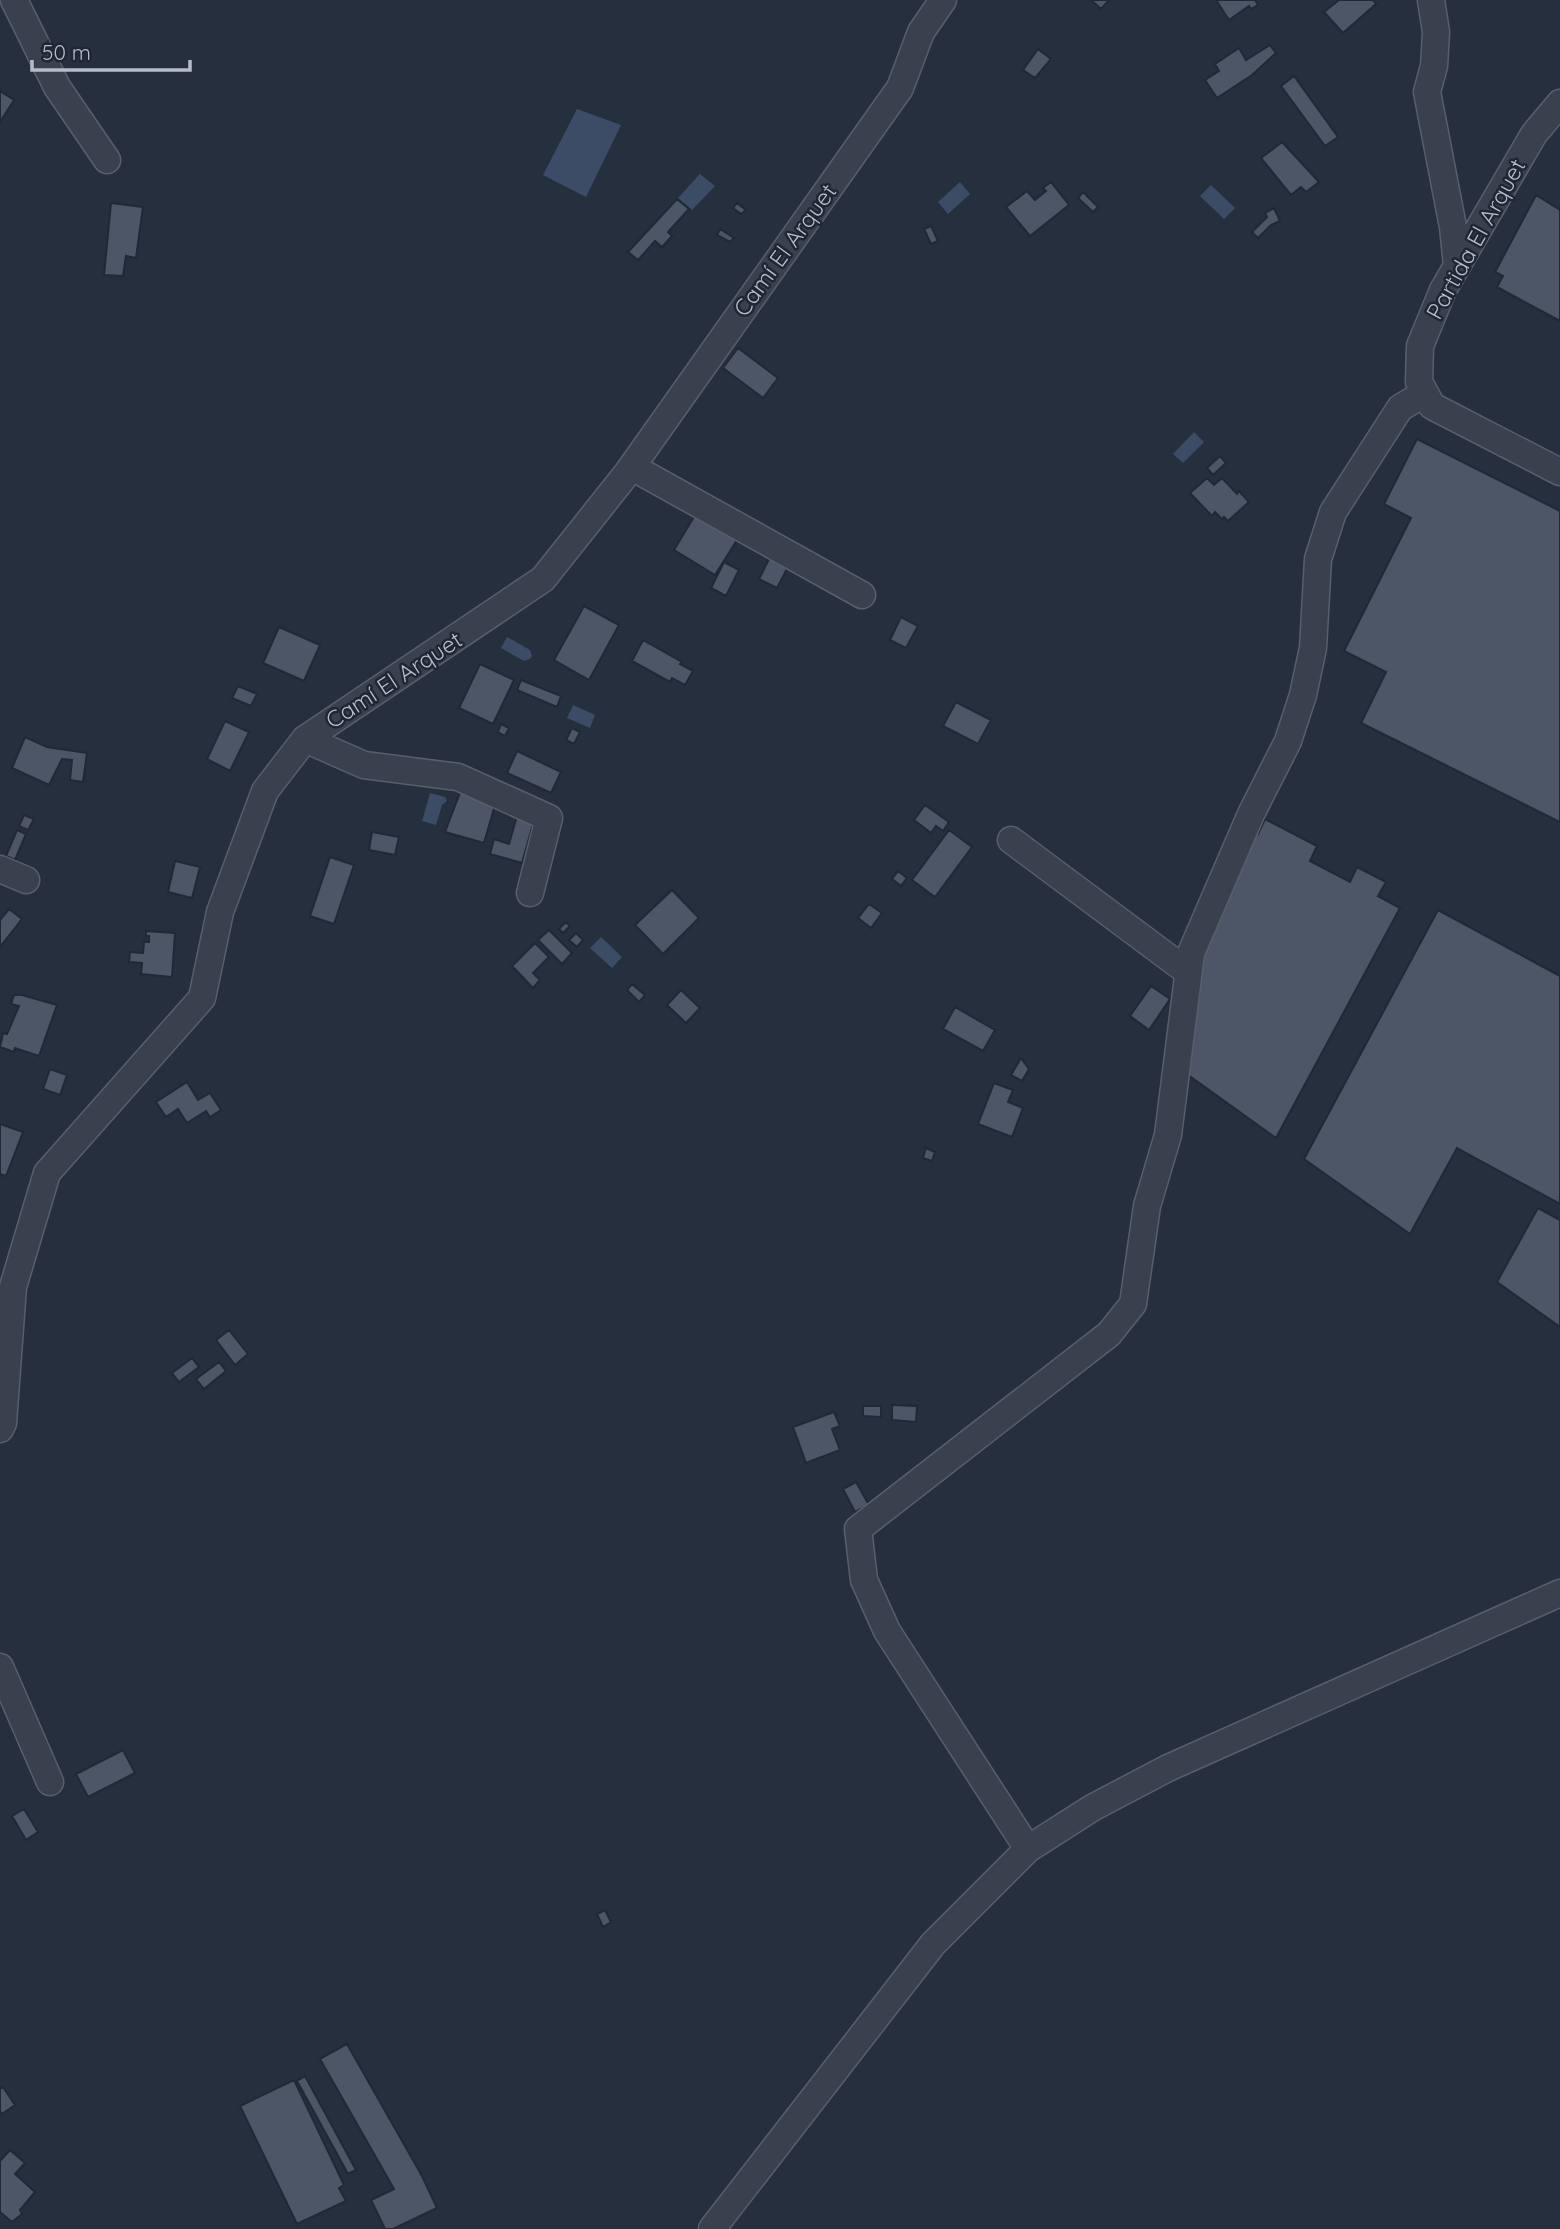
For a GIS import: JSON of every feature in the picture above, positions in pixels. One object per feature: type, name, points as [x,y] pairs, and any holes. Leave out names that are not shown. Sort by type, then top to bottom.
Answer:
[{"type":"street","points":[[14,0],[57,87],[107,160]]},
{"type":"street","name":"Camí El Arquet","points":[[0,1429],[3,1423],[13,1287],[47,1173],[202,998],[220,912],[265,791],[305,739],[543,579],[632,467],[900,88],[921,32],[943,0]]},
{"type":"street","points":[[1431,0],[1436,32],[1434,66],[1427,92],[1453,227],[1457,266]]},
{"type":"street","name":"Partida El Arquet","points":[[1425,393],[1419,382],[1420,346],[1443,290],[1534,134],[1560,103]]},
{"type":"street","points":[[1028,1849],[887,1631],[864,1580],[858,1529],[1110,1334],[1133,1304],[1147,1206],[1168,1135],[1191,953],[1251,814],[1289,741],[1313,648],[1318,559],[1333,512],[1401,408],[1425,393],[1432,406],[1560,472]]},
{"type":"street","points":[[632,467],[862,595]]},
{"type":"street","points":[[305,739],[363,765],[458,777],[549,818],[530,894]]},
{"type":"street","points":[[1011,840],[1188,972]]},
{"type":"street","points":[[0,869],[26,880]]},
{"type":"street","points":[[712,2229],[933,1944],[1028,1849],[1092,1808],[1168,1768],[1560,1593]]},
{"type":"street","points":[[0,1667],[50,1782]]},
{"type":"water","points":[[577,109],[621,125],[586,197],[543,175]]},
{"type":"water","points":[[700,174],[715,186],[692,210],[678,198]]},
{"type":"water","points":[[960,182],[970,194],[948,214],[938,202]]},
{"type":"water","points":[[1211,185],[1235,208],[1224,219],[1200,196]]},
{"type":"water","points":[[1194,432],[1204,442],[1183,463],[1173,454]]},
{"type":"water","points":[[507,637],[530,650],[530,659],[524,661],[501,648]]},
{"type":"water","points":[[573,705],[595,715],[590,728],[567,718]]},
{"type":"water","points":[[430,793],[445,797],[447,801],[442,805],[436,825],[422,821]]},
{"type":"water","points":[[601,937],[622,957],[612,968],[590,948]]},
{"type":"building","points":[[1091,0],[1109,0],[1101,9]]},
{"type":"building","points":[[1216,0],[1255,0],[1258,5],[1251,9],[1249,6],[1229,20]]},
{"type":"building","points":[[1339,0],[1373,0],[1376,4],[1343,33],[1324,12]]},
{"type":"building","points":[[1270,45],[1276,53],[1252,75],[1217,98],[1205,80],[1219,71],[1215,64],[1239,48],[1246,60]]},
{"type":"building","points":[[1038,49],[1051,59],[1035,78],[1023,70]]},
{"type":"building","points":[[1294,76],[1338,137],[1325,146],[1281,86]]},
{"type":"building","points":[[0,91],[14,100],[0,122]]},
{"type":"building","points":[[1282,142],[1319,182],[1306,192],[1301,187],[1291,195],[1261,158]]},
{"type":"building","points":[[1051,182],[1069,205],[1030,236],[1006,207],[1027,191],[1035,200],[1046,191],[1043,188]]},
{"type":"building","points":[[1083,192],[1098,207],[1093,212],[1078,198]]},
{"type":"building","points":[[1536,195],[1560,210],[1560,321],[1497,287],[1503,276],[1495,272]]},
{"type":"building","points":[[677,199],[689,209],[668,232],[672,236],[662,247],[655,241],[638,260],[628,252]]},
{"type":"building","points":[[111,203],[143,207],[136,258],[126,256],[123,276],[104,275]]},
{"type":"building","points":[[737,203],[746,210],[741,214],[733,208]]},
{"type":"building","points":[[1274,208],[1280,221],[1271,225],[1258,238],[1252,232],[1267,217],[1265,213]]},
{"type":"building","points":[[931,226],[938,241],[931,244],[924,229]]},
{"type":"building","points":[[720,229],[734,238],[730,242],[717,235]]},
{"type":"building","points":[[738,348],[778,378],[763,398],[723,368]]},
{"type":"building","points":[[1417,439],[1560,511],[1560,822],[1361,723],[1386,672],[1344,651],[1411,518],[1384,504]]},
{"type":"building","points":[[1220,456],[1226,463],[1213,475],[1207,468]]},
{"type":"building","points":[[1207,478],[1214,485],[1222,478],[1249,502],[1228,521],[1215,512],[1212,516],[1190,493]]},
{"type":"building","points":[[695,515],[737,540],[715,575],[674,550]]},
{"type":"building","points":[[770,557],[788,567],[777,588],[759,579]]},
{"type":"building","points":[[724,562],[739,570],[726,596],[711,588]]},
{"type":"building","points":[[584,606],[619,625],[589,680],[554,660]]},
{"type":"building","points":[[901,617],[918,626],[906,648],[890,640]]},
{"type":"building","points":[[279,627],[320,645],[304,681],[263,663]]},
{"type":"building","points":[[643,640],[693,671],[685,685],[672,678],[670,682],[632,661]]},
{"type":"building","points":[[480,664],[514,680],[493,724],[459,708]]},
{"type":"building","points":[[521,680],[561,696],[557,707],[517,690]]},
{"type":"building","points":[[238,686],[257,694],[251,706],[232,698]]},
{"type":"building","points":[[956,702],[991,720],[978,744],[943,726]]},
{"type":"building","points":[[225,721],[249,732],[230,771],[207,759]]},
{"type":"building","points":[[501,724],[509,728],[505,736],[498,732]]},
{"type":"building","points":[[572,728],[580,732],[574,744],[566,740]]},
{"type":"building","points":[[25,737],[47,747],[87,753],[83,782],[70,780],[72,760],[62,759],[49,785],[12,768]]},
{"type":"building","points":[[517,751],[561,772],[551,793],[507,773]]},
{"type":"building","points":[[461,790],[497,798],[484,843],[445,832]]},
{"type":"building","points":[[925,805],[949,822],[943,831],[936,826],[931,833],[914,820]]},
{"type":"building","points":[[24,815],[34,819],[28,830],[19,826]]},
{"type":"building","points":[[517,816],[535,817],[522,863],[490,854],[494,839],[509,844]]},
{"type":"building","points":[[1265,819],[1317,846],[1310,861],[1350,882],[1357,867],[1386,882],[1378,896],[1400,908],[1276,1138],[1184,1072],[1202,956],[1253,831],[1258,834]]},
{"type":"building","points":[[17,830],[26,834],[15,860],[6,856]]},
{"type":"building","points":[[949,830],[972,847],[935,897],[912,880]]},
{"type":"building","points":[[372,832],[399,837],[395,855],[369,850]]},
{"type":"building","points":[[330,857],[354,865],[334,924],[310,916]]},
{"type":"building","points":[[175,861],[200,867],[192,898],[168,892]]},
{"type":"building","points":[[898,871],[907,878],[901,886],[892,879]]},
{"type":"building","points":[[672,890],[699,918],[663,954],[635,925]]},
{"type":"building","points":[[869,904],[882,913],[871,928],[858,918]]},
{"type":"building","points":[[9,909],[22,919],[0,947],[0,920]]},
{"type":"building","points":[[1438,910],[1560,976],[1560,1204],[1457,1148],[1410,1234],[1304,1159]]},
{"type":"building","points":[[566,922],[570,926],[563,933],[559,929]]},
{"type":"building","points":[[549,930],[572,953],[562,964],[538,940]]},
{"type":"building","points":[[146,931],[175,933],[172,977],[141,974],[142,963],[129,962],[130,952],[143,953],[144,942],[149,942]]},
{"type":"building","points":[[576,933],[583,940],[577,947],[569,940]]},
{"type":"building","points":[[535,943],[549,957],[533,973],[540,980],[533,988],[512,966]]},
{"type":"building","points":[[632,984],[645,995],[639,1002],[627,990]]},
{"type":"building","points":[[1151,986],[1170,999],[1149,1030],[1130,1016]]},
{"type":"building","points":[[681,990],[700,1008],[686,1023],[667,1005]]},
{"type":"building","points":[[14,995],[57,1005],[39,1056],[15,1048],[14,1052],[0,1047],[3,1033],[7,1034],[19,1006],[11,1004]]},
{"type":"building","points":[[955,1007],[995,1030],[983,1051],[943,1029]]},
{"type":"building","points":[[1021,1058],[1029,1069],[1022,1081],[1011,1075]]},
{"type":"building","points":[[50,1069],[67,1075],[60,1095],[43,1089]]},
{"type":"building","points":[[187,1082],[198,1100],[210,1093],[221,1110],[210,1117],[206,1111],[187,1123],[178,1109],[166,1117],[156,1102]]},
{"type":"building","points":[[994,1083],[1013,1090],[1008,1102],[1023,1108],[1012,1137],[978,1124]]},
{"type":"building","points":[[0,1124],[23,1132],[6,1176],[0,1174]]},
{"type":"building","points":[[926,1148],[935,1152],[932,1161],[923,1158]]},
{"type":"building","points":[[1538,1208],[1560,1220],[1560,1327],[1497,1282]]},
{"type":"building","points":[[229,1330],[248,1354],[235,1365],[216,1340]]},
{"type":"building","points":[[192,1358],[199,1367],[179,1382],[172,1373]]},
{"type":"building","points":[[219,1362],[226,1371],[204,1389],[196,1379]]},
{"type":"building","points":[[892,1405],[917,1406],[916,1422],[892,1420]]},
{"type":"building","points":[[863,1406],[881,1406],[881,1417],[863,1416]]},
{"type":"building","points":[[834,1412],[840,1426],[832,1429],[840,1450],[806,1463],[793,1427]]},
{"type":"building","points":[[856,1482],[869,1505],[855,1512],[843,1489]]},
{"type":"building","points":[[123,1750],[135,1773],[88,1797],[76,1774]]},
{"type":"building","points":[[24,1809],[38,1832],[26,1840],[12,1816]]},
{"type":"building","points":[[605,1910],[611,1922],[603,1927],[597,1914]]},
{"type":"building","points":[[347,2044],[422,2176],[437,2208],[393,2229],[385,2229],[371,2200],[394,2189],[320,2059]]},
{"type":"building","points":[[305,2076],[356,2170],[348,2174],[297,2081]]},
{"type":"building","points":[[294,2080],[344,2185],[339,2188],[346,2201],[297,2224],[240,2106]]},
{"type":"building","points":[[3,2087],[15,2105],[2,2114],[0,2089]]},
{"type":"building","points":[[10,2150],[25,2163],[15,2174],[35,2192],[20,2210],[22,2214],[12,2222],[0,2212],[0,2161]]}]
